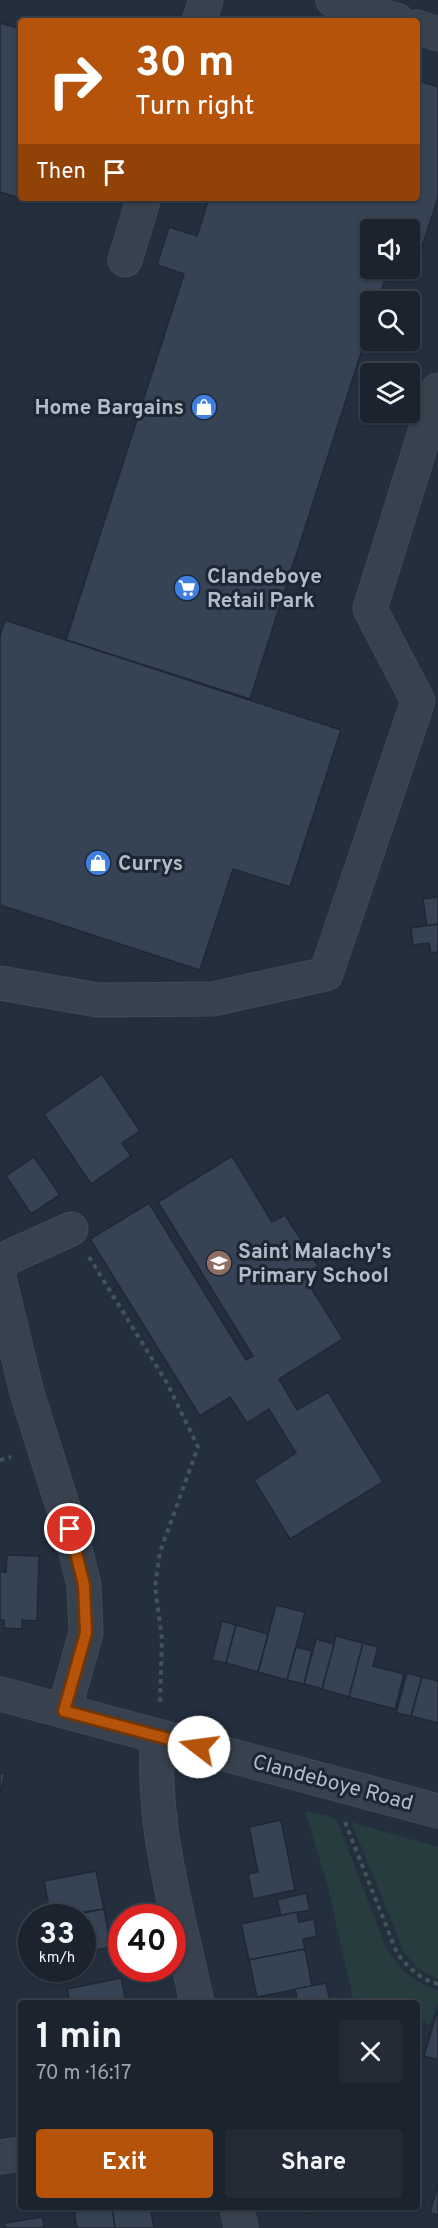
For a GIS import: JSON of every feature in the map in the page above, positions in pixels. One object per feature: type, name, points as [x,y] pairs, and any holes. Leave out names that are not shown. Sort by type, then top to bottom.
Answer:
[{"type":"street","points":[[200,18],[206,0]]},
{"type":"street","points":[[333,0],[389,18]]},
{"type":"street","points":[[420,28],[438,34]]},
{"type":"street","points":[[125,260],[143,201]]},
{"type":"street","points":[[0,983],[98,1000],[213,999],[326,974],[418,701],[370,609],[438,390]]},
{"type":"street","points":[[0,1269],[5,1259],[71,1229]]},
{"type":"street","points":[[0,1282],[27,1393],[70,1529],[84,1585],[86,1633],[64,1711]]},
{"type":"street","name":"Clandeboye Road","points":[[0,1695],[438,1811]]},
{"type":"street","points":[[158,1736],[156,1762],[159,1817],[196,2000]]},
{"type":"street","points":[[0,2157],[18,2154]]},
{"type":"street","points":[[238,2210],[242,2228]]},
{"type":"path","points":[[71,1229],[167,1383],[198,1447],[160,1552],[155,1586],[162,1639],[158,1736]]},
{"type":"path","points":[[333,1782],[343,1817],[397,1953],[409,1969],[428,1982],[438,1984]]},
{"type":"green space","points":[[305,1811],[326,1815],[337,1821],[386,1947],[408,1974],[438,1991],[438,2003],[430,2025],[420,2021],[420,2000],[353,1999],[328,1887]]},
{"type":"green space","points":[[351,1822],[438,1847],[438,1979],[418,1968],[405,1954]]},
{"type":"building","points":[[0,23],[18,28],[18,197],[0,192]]},
{"type":"building","points":[[420,81],[438,87],[438,198],[420,253],[420,219],[360,219],[360,279],[385,279],[381,291],[360,291],[362,351],[250,699],[66,640],[184,274],[157,265],[169,227],[197,236],[208,201],[420,201]]},
{"type":"building","points":[[5,620],[341,730],[290,887],[233,869],[200,970],[0,905],[0,636]]},
{"type":"building","points":[[438,897],[438,924],[427,926],[423,899]]},
{"type":"building","points":[[438,924],[438,952],[431,953],[429,943],[413,945],[411,928]]},
{"type":"building","points":[[102,1074],[140,1131],[122,1143],[131,1156],[91,1184],[44,1114]]},
{"type":"building","points":[[232,1156],[272,1222],[285,1215],[318,1266],[303,1275],[343,1339],[279,1379],[297,1410],[328,1392],[383,1482],[290,1539],[254,1480],[296,1453],[269,1409],[247,1423],[230,1397],[200,1416],[90,1239],[149,1203],[246,1360],[253,1356],[158,1202]]},
{"type":"building","points":[[34,1157],[60,1195],[31,1214],[6,1176]]},
{"type":"building","points":[[7,1555],[39,1556],[37,1621],[22,1620],[22,1629],[4,1628],[4,1620],[0,1620],[0,1572],[6,1572]]},
{"type":"building","points":[[276,1605],[305,1612],[287,1680],[258,1672]]},
{"type":"building","points":[[222,1621],[236,1625],[226,1663],[212,1660]]},
{"type":"building","points":[[236,1625],[268,1634],[258,1672],[226,1663]]},
{"type":"building","points":[[336,1636],[363,1643],[349,1697],[322,1689]]},
{"type":"building","points":[[316,1639],[334,1644],[322,1689],[304,1684]]},
{"type":"building","points":[[363,1643],[378,1647],[373,1666],[404,1674],[395,1709],[349,1697]]},
{"type":"building","points":[[296,1647],[312,1651],[304,1684],[287,1680]]},
{"type":"building","points":[[407,1673],[422,1677],[411,1716],[396,1713]]},
{"type":"building","points":[[422,1677],[438,1681],[438,1723],[411,1716]]},
{"type":"building","points":[[0,1772],[5,1774],[0,1795]]},
{"type":"building","points":[[281,1820],[295,1890],[253,1899],[248,1874],[258,1872],[249,1827]]},
{"type":"building","points":[[96,1871],[104,1909],[96,1910],[96,1904],[48,1904],[44,1881]]},
{"type":"building","points":[[306,1893],[310,1910],[281,1916],[277,1900]]},
{"type":"building","points":[[104,1909],[108,1948],[96,1950],[96,1911]]},
{"type":"building","points":[[297,1912],[299,1922],[314,1919],[317,1936],[303,1939],[305,1949],[249,1960],[241,1924]]},
{"type":"building","points":[[305,1949],[312,1986],[257,1997],[249,1960]]},
{"type":"building","points":[[108,1981],[122,1982],[126,2000],[70,2000],[67,1989]]},
{"type":"building","points":[[326,1983],[330,2000],[298,2000],[295,1989]]},
{"type":"building","points":[[438,2013],[438,2060],[424,2056]]},
{"type":"building","points":[[438,2184],[438,2215],[430,2213]]},
{"type":"building","points":[[113,2210],[115,2228],[77,2228],[74,2212]]},
{"type":"building","points":[[113,2210],[151,2210],[154,2228],[115,2228]]},
{"type":"building","points":[[304,2210],[321,2210],[305,2214]]},
{"type":"building","points":[[42,2217],[44,2228],[5,2228],[5,2223]]},
{"type":"place","name":"Home Bargains","points":[[204,407]]},
{"type":"place","name":"Clandeboye Retail Park","points":[[187,588]]},
{"type":"place","name":"Currys","points":[[98,863]]},
{"type":"place","name":"Saint Malachy's Primary School","points":[[219,1263]]},
{"type":"route","points":[[70,1529],[84,1585],[86,1633],[64,1711],[199,1747]]}]
